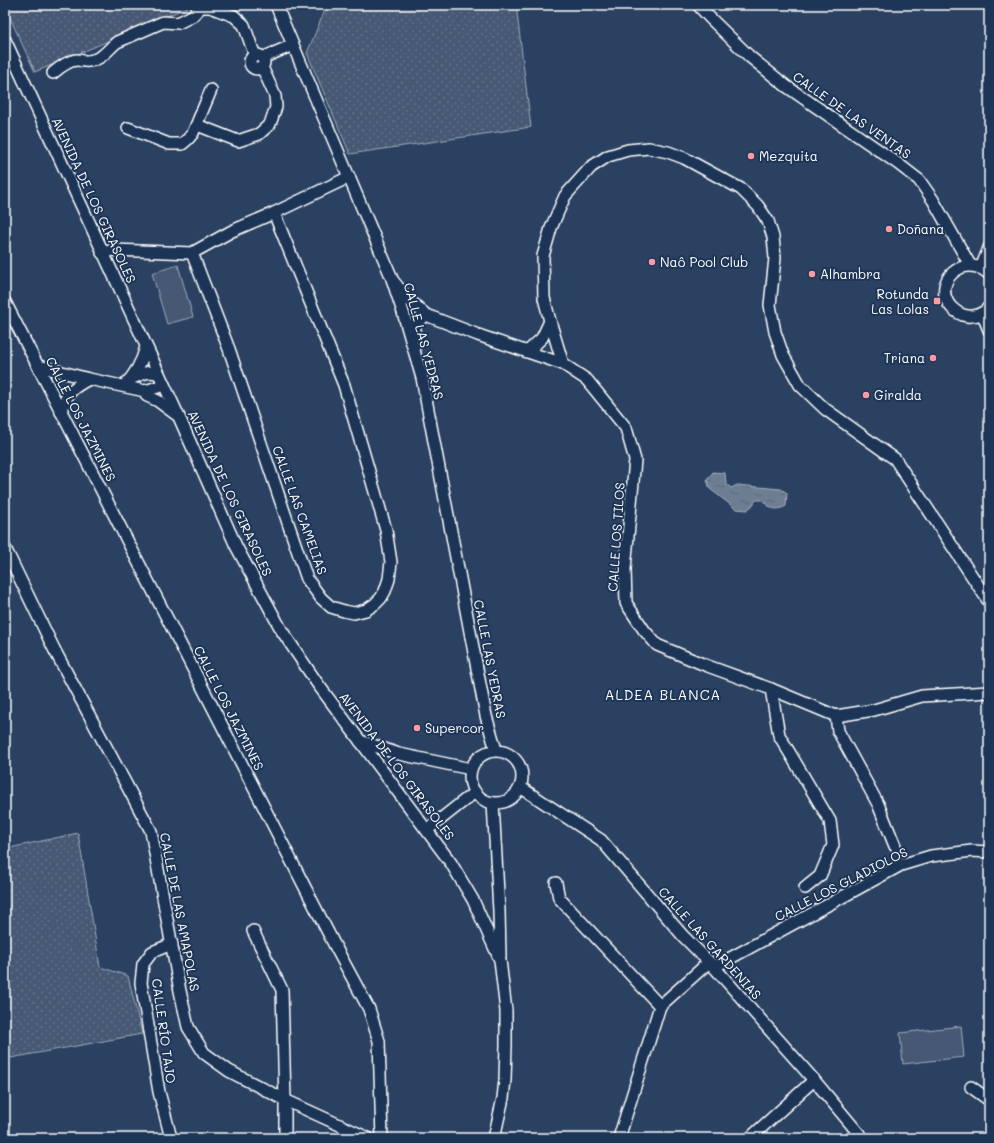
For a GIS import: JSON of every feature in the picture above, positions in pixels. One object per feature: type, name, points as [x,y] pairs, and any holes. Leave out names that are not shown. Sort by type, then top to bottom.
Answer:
[{"type":"street","name":"CALLE LAS YEDRAS","points":[[276,5],[394,282],[412,341],[422,378],[486,716],[496,750]]},
{"type":"street","name":"CALLE DE LAS VENTAS","points":[[698,5],[750,57],[786,86],[919,180],[933,200],[970,265]]},
{"type":"street","points":[[53,73],[60,67],[75,60],[89,61],[104,55],[117,42],[163,22],[178,23],[192,16],[201,7],[210,7],[234,16],[244,25],[275,96],[276,108],[270,124],[259,134],[238,141],[197,125]]},
{"type":"street","name":"AVENIDA DE LOS GIRASOLES","points":[[5,40],[179,417],[236,546],[282,631],[317,683],[451,862],[474,900],[500,960],[506,1011],[505,1080],[503,1098],[494,1138]]},
{"type":"street","points":[[260,60],[293,45]]},
{"type":"street","points":[[128,128],[169,144],[182,144],[193,133],[211,90]]},
{"type":"street","points":[[563,364],[544,298],[543,256],[550,228],[564,196],[591,167],[608,156],[628,150],[649,148],[668,152],[684,158],[741,189],[758,206],[768,221],[773,237],[775,258],[770,305],[775,332],[783,355],[800,385],[825,409],[895,459],[989,602]]},
{"type":"street","points":[[102,253],[114,250],[192,253],[232,231],[349,177]]},
{"type":"street","name":"CALLE LAS CAMELIAS","points":[[192,253],[229,349],[307,579],[321,598],[331,607],[354,612],[366,610],[381,598],[389,579],[391,562],[386,530],[344,385],[274,212]]},
{"type":"street","points":[[989,248],[985,271],[970,265],[957,269],[948,278],[944,290],[948,303],[952,308],[963,315],[976,315],[985,310],[989,330]]},
{"type":"street","name":"CALLE LOS TILOS","points":[[394,282],[406,297],[426,315],[478,335],[563,364],[587,380],[626,428],[635,460],[626,569],[626,604],[644,630],[657,645],[705,665],[771,688],[836,716]]},
{"type":"street","name":"CALLE LOS JAZMINES","points":[[5,302],[335,946],[369,1009],[379,1041],[382,1138]]},
{"type":"street","points":[[412,341],[416,324],[426,315]]},
{"type":"street","points":[[527,352],[542,338],[550,321]]},
{"type":"street","points":[[128,382],[143,358],[146,347]]},
{"type":"street","points":[[38,366],[89,379],[128,382],[145,391],[147,396],[158,401],[179,417]]},
{"type":"street","points":[[128,382],[145,372],[152,372],[160,377],[161,384],[158,387],[145,391]]},
{"type":"street","points":[[61,412],[65,398],[77,385],[89,379]]},
{"type":"street","name":"CALLE DE LAS AMAPOLAS","points":[[5,548],[54,649],[151,831],[188,1027],[204,1053],[229,1071],[286,1100],[368,1138]]},
{"type":"street","points":[[771,688],[779,735],[830,822],[833,845],[820,876],[805,888]]},
{"type":"street","points":[[895,846],[878,804],[838,731],[836,716],[874,710],[922,696],[989,692]]},
{"type":"street","points":[[360,741],[399,754],[471,769]]},
{"type":"street","points":[[496,750],[506,752],[515,758],[520,767],[522,777],[520,787],[514,796],[504,801],[494,803],[483,799],[475,792],[471,785],[470,777],[471,769],[475,761],[488,752],[496,750]]},
{"type":"street","name":"CALLE LAS GARDENIAS","points":[[520,787],[601,840],[683,936],[814,1080],[861,1138]]},
{"type":"street","points":[[428,830],[475,792]]},
{"type":"street","points":[[494,803],[500,960]]},
{"type":"street","name":"CALLE LOS GLADIOLOS","points":[[660,1006],[711,965],[901,866],[931,856],[972,851],[989,852]]},
{"type":"street","points":[[556,883],[559,898],[660,1006],[619,1138]]},
{"type":"street","points":[[253,931],[282,990],[286,1100],[285,1138]]},
{"type":"street","name":"CALLE RÍO TAJO","points":[[171,1138],[159,1092],[141,983],[144,964],[152,952],[172,944]]},
{"type":"street","points":[[750,1138],[814,1080]]},
{"type":"street","points":[[971,1087],[989,1100]]},
{"type":"shaded area","points":[[5,5],[193,5],[35,72]]},
{"type":"shaded area","points":[[327,5],[516,5],[531,127],[350,154],[307,53]]},
{"type":"shaded area","points":[[178,265],[193,317],[167,324],[152,273]]},
{"type":"shaded area","points":[[78,833],[100,967],[128,976],[142,1034],[5,1059],[5,849]]},
{"type":"shaded area","points":[[961,1026],[964,1057],[903,1064],[900,1033]]},
{"type":"water","points":[[713,472],[725,473],[726,484],[731,488],[737,485],[781,489],[787,493],[786,506],[776,509],[770,507],[762,500],[756,500],[747,510],[736,509],[710,489],[707,480]]},
{"type":"place","name":"Mezquita","points":[[751,156]]},
{"type":"place","name":"Doñana","points":[[889,229]]},
{"type":"place","name":"Naô Pool Club","points":[[652,262]]},
{"type":"place","name":"Alhambra","points":[[812,274]]},
{"type":"place","name":"Rotunda Las Lolas","points":[[937,301]]},
{"type":"place","name":"Triana","points":[[933,358]]},
{"type":"place","name":"Giralda","points":[[866,395]]},
{"type":"place","name":"Supercor","points":[[417,728]]},
{"type":"district","name":"ALDEA BLANCA","points":[[663,695]]}]
